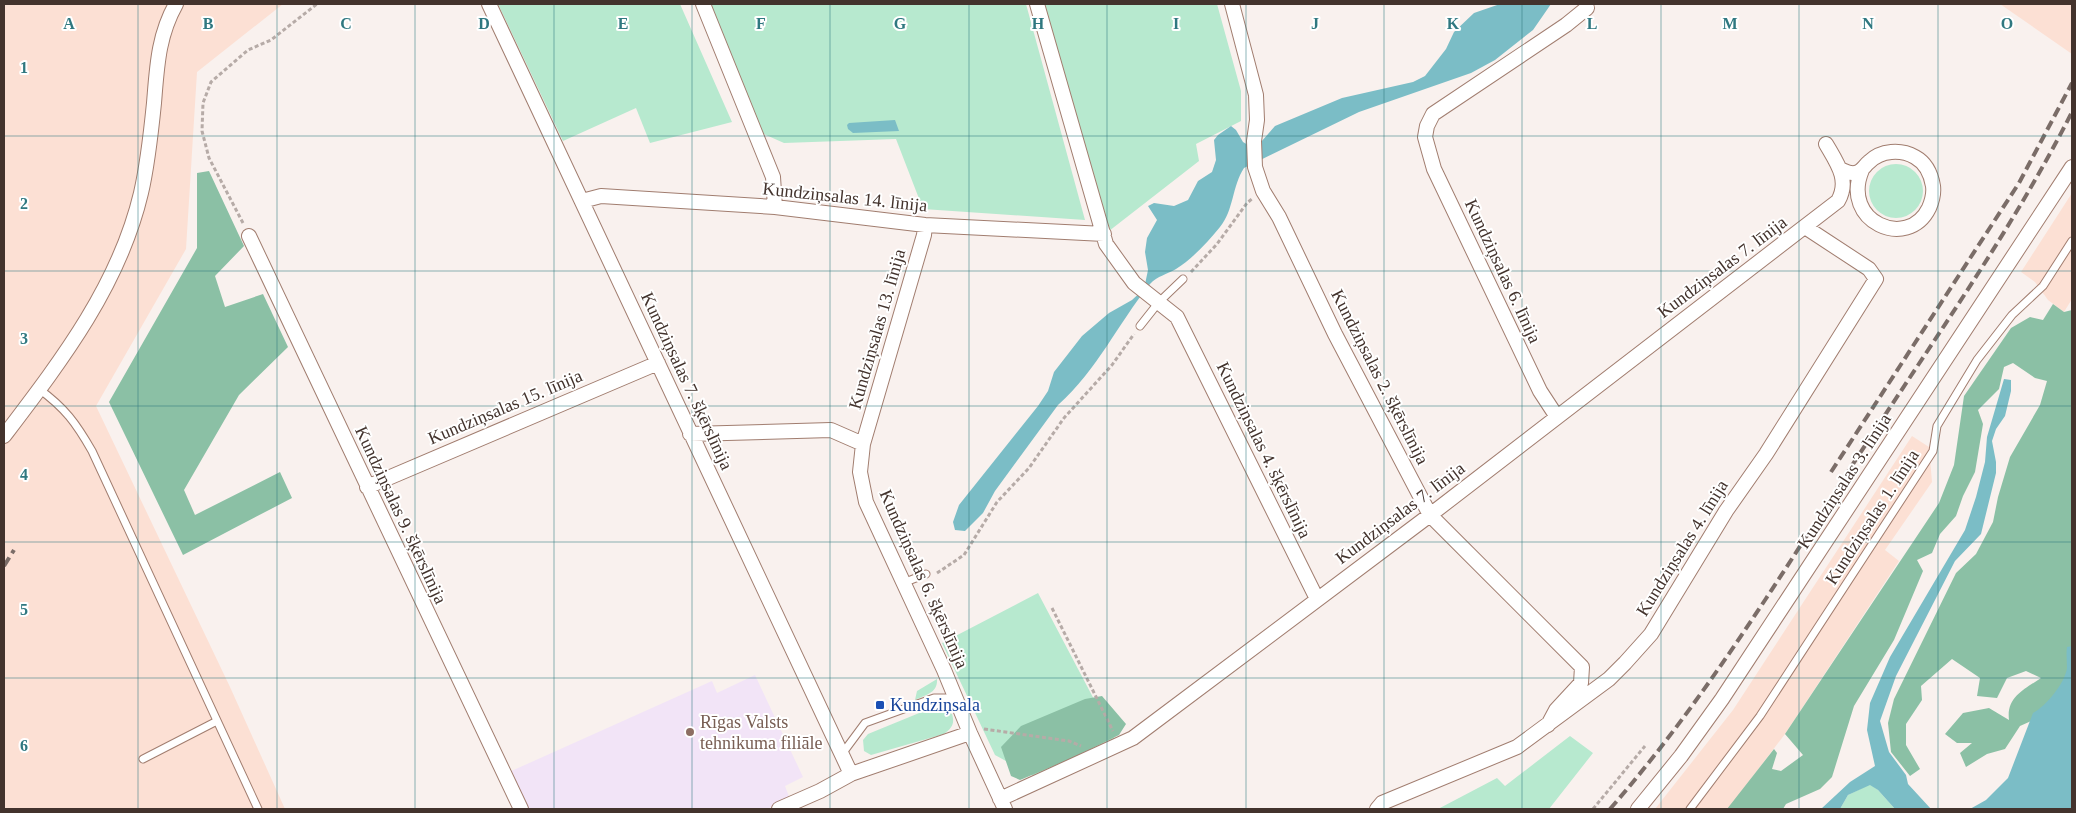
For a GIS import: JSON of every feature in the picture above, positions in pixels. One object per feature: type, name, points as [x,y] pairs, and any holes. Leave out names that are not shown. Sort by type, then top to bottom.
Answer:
[{"type":"street","points":[[4,436],[89,318],[112,274],[127,238],[141,193],[150,142],[160,40],[168,18],[176,4]]},
{"type":"street","name":"Kundziņsalas 7. šķērslīnija","points":[[489,4],[851,774]]},
{"type":"street","points":[[703,4],[773,177],[775,207]]},
{"type":"street","points":[[1036,4],[1106,244],[1134,283],[1156,300]]},
{"type":"street","name":"Kundziņsalas 2. šķērslīnija","points":[[1232,4],[1256,95],[1255,167],[1263,191],[1279,217],[1335,334],[1430,515],[1582,667],[1581,683],[1556,710],[1548,725]]},
{"type":"street","name":"Kundziņsalas 6. līnija","points":[[1557,417],[1540,391],[1434,170],[1425,138],[1427,126],[1433,114],[1566,26],[1586,8]]},
{"type":"street","points":[[1826,144],[1840,168],[1844,182],[1842,194],[1838,201]]},
{"type":"street","points":[[1840,168],[1855,173],[1862,170],[1870,161],[1886,153],[1904,153],[1916,157],[1931,176],[1934,189],[1932,201],[1927,212],[1918,221],[1907,227],[1883,226],[1872,221],[1863,212],[1858,200],[1857,188],[1862,170]]},
{"type":"street","name":"Kundziņsalas 3. līnija","points":[[1638,809],[1681,756],[1732,683],[2072,167]]},
{"type":"street","name":"Kundziņsalas 14. līnija","points":[[582,201],[601,196],[775,207],[924,225],[1104,234]]},
{"type":"street","points":[[1838,201],[1846,198],[1858,200]]},
{"type":"street","name":"Kundziņsalas 7. līnija","points":[[1003,804],[1133,738],[1430,515],[1838,201]]},
{"type":"street","name":"Kundziņsalas 13. līnija","points":[[863,444],[921,245],[924,225]]},
{"type":"street","name":"Kundziņsalas 4. līnija","points":[[1377,809],[1382,803],[1517,747],[1609,679],[1651,634],[1726,511],[1766,454],[1876,279],[1870,269],[1805,227]]},
{"type":"street","name":"Kundziņsalas 9. šķērslīnija","points":[[249,236],[521,809]]},
{"type":"street","name":"Kundziņsalas 4. šķērslīnija","points":[[1156,300],[1177,317],[1317,600]]},
{"type":"street","name":"Kundziņsalas 15. līnija","points":[[367,487],[658,363]]},
{"type":"street","points":[[690,434],[830,430],[863,444]]},
{"type":"street","name":"Kundziņsalas 6. šķērslīnija","points":[[863,444],[860,472],[866,502],[956,698],[975,732],[1003,804]]},
{"type":"street","points":[[779,809],[820,791],[851,774],[975,732]]},
{"type":"lane","name":"Kundziņsalas 1. līnija","points":[[1690,809],[1760,716],[1933,451],[1937,426],[1977,360],[2012,315],[2043,286],[2072,241]]},
{"type":"lane","points":[[1140,326],[1156,300],[1183,279]]},
{"type":"lane","points":[[39,389],[56,402],[75,422],[92,451],[258,809]]},
{"type":"lane","points":[[903,582],[926,574]]},
{"type":"lane","points":[[842,754],[865,723],[934,698],[956,698]]},
{"type":"lane","points":[[143,759],[217,721]]},
{"type":"path","points":[[249,236],[209,158],[202,131],[203,103],[211,82],[248,50],[271,40],[317,4]]},
{"type":"path","points":[[1183,279],[1217,244],[1247,203],[1263,191]]},
{"type":"path","points":[[926,574],[937,573],[964,554],[997,502],[1029,468],[1064,418],[1112,365],[1140,326]]},
{"type":"path","points":[[1052,608],[1120,745]]},
{"type":"path","points":[[975,732],[986,729],[1069,741],[1093,752],[1096,756]]},
{"type":"path","points":[[1593,809],[1645,746]]},
{"type":"shaded area","points":[[4,4],[283,4],[197,72],[186,249],[96,406],[230,687],[285,809],[4,809]]},
{"type":"shaded area","points":[[2000,4],[2072,4],[2072,54]]},
{"type":"shaded area","points":[[2072,193],[2072,299],[2064,312],[2048,300],[2035,282],[2021,272]]},
{"type":"shaded area","points":[[1912,436],[1929,447],[1932,482],[1885,550],[1899,561],[1785,734],[1728,809],[1655,809],[1733,710]]},
{"type":"shaded area","name":"Rīgas Valsts tehnikuma filiāle","points":[[755,675],[803,777],[785,786],[790,799],[767,809],[525,809],[507,773],[712,681],[717,693]]},
{"type":"green space","points":[[498,4],[680,4],[732,122],[650,143],[636,108],[563,141]]},
{"type":"green space","points":[[708,4],[1026,4],[1085,220],[923,209],[896,139],[784,143],[759,132]]},
{"type":"green space","points":[[1042,4],[1217,4],[1241,91],[1241,121],[1196,144],[1199,161],[1109,231]]},
{"type":"green space","points":[[1896,164],[1906,166],[1915,172],[1921,181],[1923,191],[1921,201],[1915,210],[1906,216],[1896,218],[1886,216],[1877,210],[1871,201],[1869,191],[1871,181],[1877,172],[1886,166]]},
{"type":"green space","points":[[209,171],[244,246],[215,276],[225,307],[263,294],[288,347],[239,395],[184,490],[195,515],[280,472],[292,498],[183,555],[109,402],[197,248],[197,173]]},
{"type":"green space","points":[[2053,304],[2064,312],[2072,310],[2072,638],[2068,678],[2047,714],[2020,726],[2005,749],[1987,754],[1966,767],[1960,753],[1972,743],[1957,743],[1945,734],[1963,713],[1989,708],[2009,720],[2010,705],[2018,694],[2041,678],[2026,671],[2007,678],[1997,698],[1977,696],[1980,678],[1952,659],[1921,686],[1922,700],[1906,724],[1906,745],[1920,769],[1910,776],[1891,752],[1888,723],[1894,699],[1956,573],[1976,554],[1993,522],[2010,457],[2040,405],[2047,381],[2035,378],[2013,363],[2004,367],[1999,389],[1978,410],[1983,424],[1975,472],[1963,496],[1956,516],[1940,534],[1932,553],[1917,560],[1923,571],[1894,640],[1854,706],[1832,777],[1820,789],[1786,804],[1783,809],[1727,809],[1774,749],[1777,753],[1772,769],[1781,771],[1803,755],[1785,734],[1939,503],[1954,465],[1964,396],[2011,328],[2030,317],[2043,320]]},
{"type":"green space","points":[[1038,593],[1117,743],[1037,778],[995,755],[942,643]]},
{"type":"green space","points":[[937,679],[936,687],[933,690],[915,700],[917,691]]},
{"type":"green space","points":[[1102,696],[1126,724],[1119,735],[1070,759],[1020,780],[1011,776],[1001,747],[1021,726],[1085,699]]},
{"type":"green space","name":"Kundziņsala","points":[[938,708],[952,714],[953,717],[952,726],[944,734],[871,755],[864,751],[863,740],[868,734],[929,709]]},
{"type":"green space","points":[[1570,736],[1593,753],[1549,809],[1438,809],[1497,778],[1505,786]]},
{"type":"green space","points":[[1870,784],[1895,809],[1840,809],[1848,795]]},
{"type":"water","points":[[1500,4],[1551,4],[1533,30],[1495,60],[1471,73],[1359,112],[1244,168],[1237,182],[1228,213],[1220,227],[1188,260],[1150,284],[1085,377],[1058,405],[995,491],[983,513],[965,531],[955,530],[953,522],[959,505],[1038,406],[1048,391],[1054,372],[1082,336],[1109,313],[1132,300],[1144,289],[1148,270],[1145,252],[1147,238],[1157,220],[1148,206],[1154,203],[1174,206],[1188,200],[1198,181],[1212,172],[1216,160],[1214,140],[1218,135],[1231,126],[1236,130],[1243,142],[1255,146],[1275,126],[1342,98],[1413,82],[1425,76],[1446,49],[1454,32],[1474,13]]},
{"type":"water","points":[[895,120],[899,131],[853,133],[848,129],[847,125],[849,123]]},
{"type":"water","points":[[2004,379],[2011,380],[2011,391],[2005,416],[1996,429],[1992,441],[1996,473],[1981,534],[1955,561],[1896,676],[1880,721],[1889,752],[1906,775],[1908,784],[1931,809],[1895,809],[1878,790],[1870,785],[1848,795],[1840,809],[1821,809],[1850,782],[1875,766],[1867,730],[1870,703],[1890,657],[1965,530],[1976,497],[1985,462],[1987,437]]},
{"type":"water","points":[[2072,646],[2072,809],[1970,809],[1986,800],[2008,778],[2033,713],[2049,700],[2063,680],[2067,668],[2067,647]]},
{"type":"railway","points":[[1831,472],[2019,183],[2072,83]]},
{"type":"railway","points":[[1610,809],[1680,722],[1744,631],[1974,281],[2025,197],[2072,112]]},
{"type":"railway","points":[[4,566],[14,550]]},
{"type":"place","name":"Kundziņsala","points":[[880,705]]},
{"type":"place","name":"Rīgas Valsts tehnikuma filiāle","points":[[690,732]]}]
